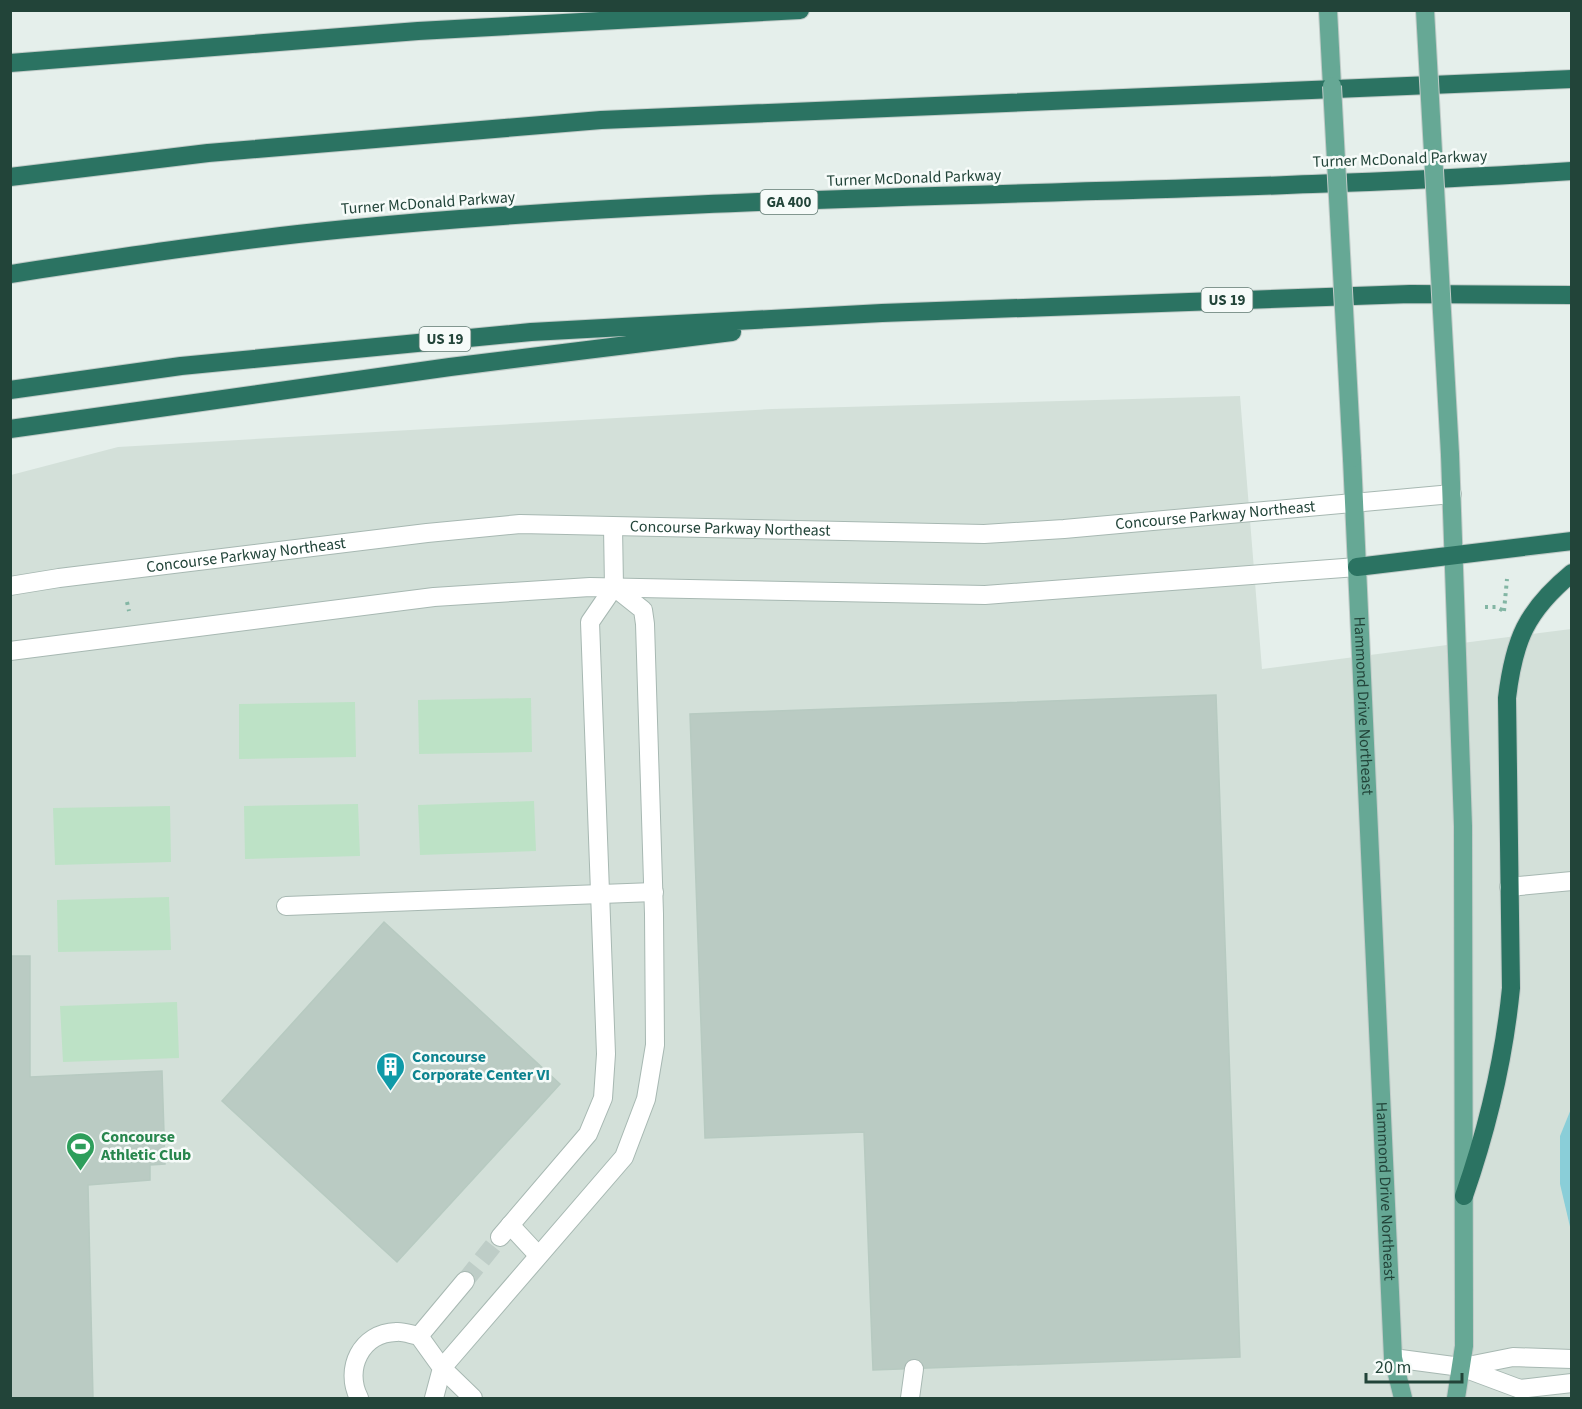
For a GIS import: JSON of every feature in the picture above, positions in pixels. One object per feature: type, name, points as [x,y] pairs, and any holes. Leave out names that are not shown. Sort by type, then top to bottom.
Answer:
[{"type":"highway","points":[[10,63],[406,32],[800,10]]},
{"type":"highway","points":[[10,177],[207,153],[601,120],[1572,79]]},
{"type":"highway","name":"Turner McDonald Parkway","points":[[10,274],[162,251],[345,229],[515,216],[706,206],[1572,173]]},
{"type":"highway","name":"US 19","points":[[10,390],[181,366],[531,332],[882,313],[1410,294],[1572,295]]},
{"type":"highway","points":[[10,429],[450,367],[882,313]]},
{"type":"highway","points":[[1357,567],[1572,541]]},
{"type":"highway","points":[[1464,1196],[1485,1137],[1506,1034],[1510,988],[1507,698],[1512,658],[1526,624],[1548,593],[1572,573]]},
{"type":"main road","name":"Hammond Drive Northeast","points":[[1328,10],[1352,458],[1393,1358],[1403,1398]]},
{"type":"main road","points":[[1425,10],[1455,555],[1464,826],[1464,1346],[1456,1398]]},
{"type":"street","name":"Concourse Parkway Northeast","points":[[10,586],[427,533],[520,524],[984,534],[1452,494]]},
{"type":"street","points":[[538,1255],[505,1231],[558,1172],[588,1134],[603,1098],[606,1054],[602,894],[590,622],[614,587],[613,527]]},
{"type":"street","points":[[10,651],[434,597],[614,587],[985,595],[1357,567]]},
{"type":"street","points":[[434,1398],[442,1368],[624,1157],[646,1099],[655,1045],[654,892],[643,610],[614,587]]},
{"type":"street","points":[[1509,887],[1572,881]]},
{"type":"street","points":[[286,906],[654,892]]},
{"type":"street","points":[[420,1336],[465,1281]]},
{"type":"street","points":[[359,1398],[353,1382],[354,1366],[359,1352],[369,1341],[383,1334],[398,1332],[420,1336],[442,1368],[473,1398]]},
{"type":"street","points":[[1393,1358],[1461,1367],[1520,1389],[1572,1383]]},
{"type":"street","points":[[1461,1367],[1513,1358],[1572,1359]]},
{"type":"street","points":[[910,1398],[914,1369]]},
{"type":"path","points":[[1504,611],[1507,579]]},
{"type":"path","points":[[1485,607],[1496,607],[1512,616]]},
{"type":"shaded area","points":[[1240,396],[1262,669],[1571,629],[1571,1398],[11,1398],[11,475],[118,447],[772,409]]},
{"type":"green space","points":[[531,698],[532,752],[419,754],[418,700]]},
{"type":"green space","points":[[355,702],[356,757],[239,759],[239,704]]},
{"type":"green space","points":[[534,801],[536,851],[420,855],[418,805]]},
{"type":"green space","points":[[358,804],[360,856],[245,859],[244,806]]},
{"type":"green space","points":[[170,806],[171,862],[55,865],[53,808]]},
{"type":"green space","points":[[169,897],[171,950],[58,952],[57,900]]},
{"type":"green space","points":[[177,1002],[179,1058],[63,1062],[60,1006]]},
{"type":"water","points":[[1571,1109],[1571,1231],[1560,1184],[1560,1136]]},
{"type":"building","points":[[1216,695],[1240,1357],[873,1370],[864,1132],[705,1138],[690,714]]},
{"type":"building","name":"Concourse Corporate Center VI","points":[[384,922],[560,1084],[397,1262],[222,1101]]},
{"type":"building","name":"Concourse Athletic Club","points":[[10,956],[30,956],[30,1077],[162,1071],[165,1164],[150,1165],[150,1180],[88,1185],[93,1398],[10,1398]]},
{"type":"tunnel","points":[[465,1281],[500,1237]]},
{"type":"place","name":"Concourse Corporate Center VI","points":[[391,1092]]},
{"type":"place","name":"Concourse Athletic Club","points":[[80,1172]]}]
